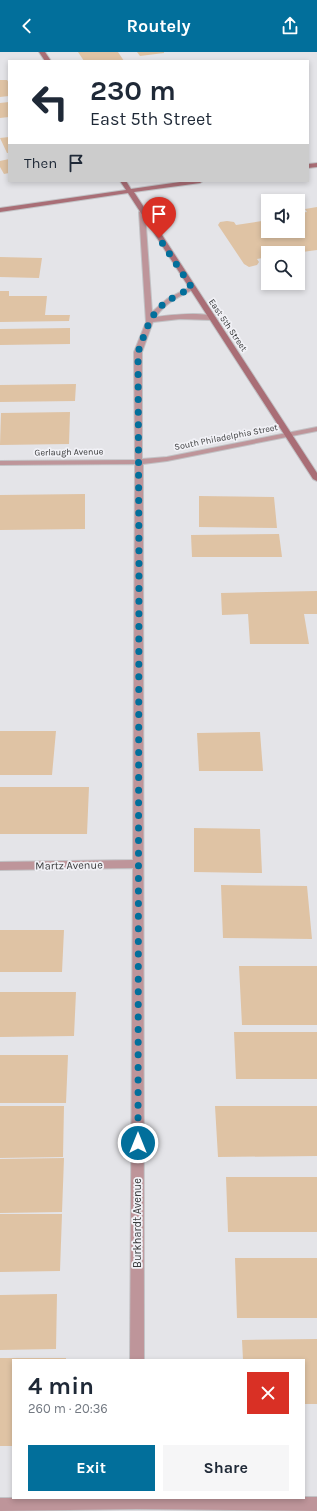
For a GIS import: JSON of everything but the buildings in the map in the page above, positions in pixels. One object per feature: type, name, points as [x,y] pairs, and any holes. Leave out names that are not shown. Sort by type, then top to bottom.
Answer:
[{"type":"street","name":"East 5th Street","points":[[124,182],[317,479]]},
{"type":"street","points":[[0,210],[193,182]]},
{"type":"street","name":"Burkhardt Avenue","points":[[142,212],[149,321]]},
{"type":"street","name":"Burkhardt Avenue","points":[[137,1359],[139,561],[138,352],[149,321],[159,307],[172,297],[192,288]]},
{"type":"street","points":[[149,321],[164,317],[176,316],[212,318]]},
{"type":"street","name":"South Philadelphia Street","points":[[138,462],[167,459],[317,430]]},
{"type":"street","name":"Gerlaugh Avenue","points":[[0,463],[138,462]]},
{"type":"street","name":"Martz Avenue","points":[[0,866],[138,864]]},
{"type":"street","points":[[0,1505],[317,1504]]},
{"type":"route","points":[[138,1143],[138,352],[149,321],[159,307],[172,297],[192,288],[159,238]]}]
